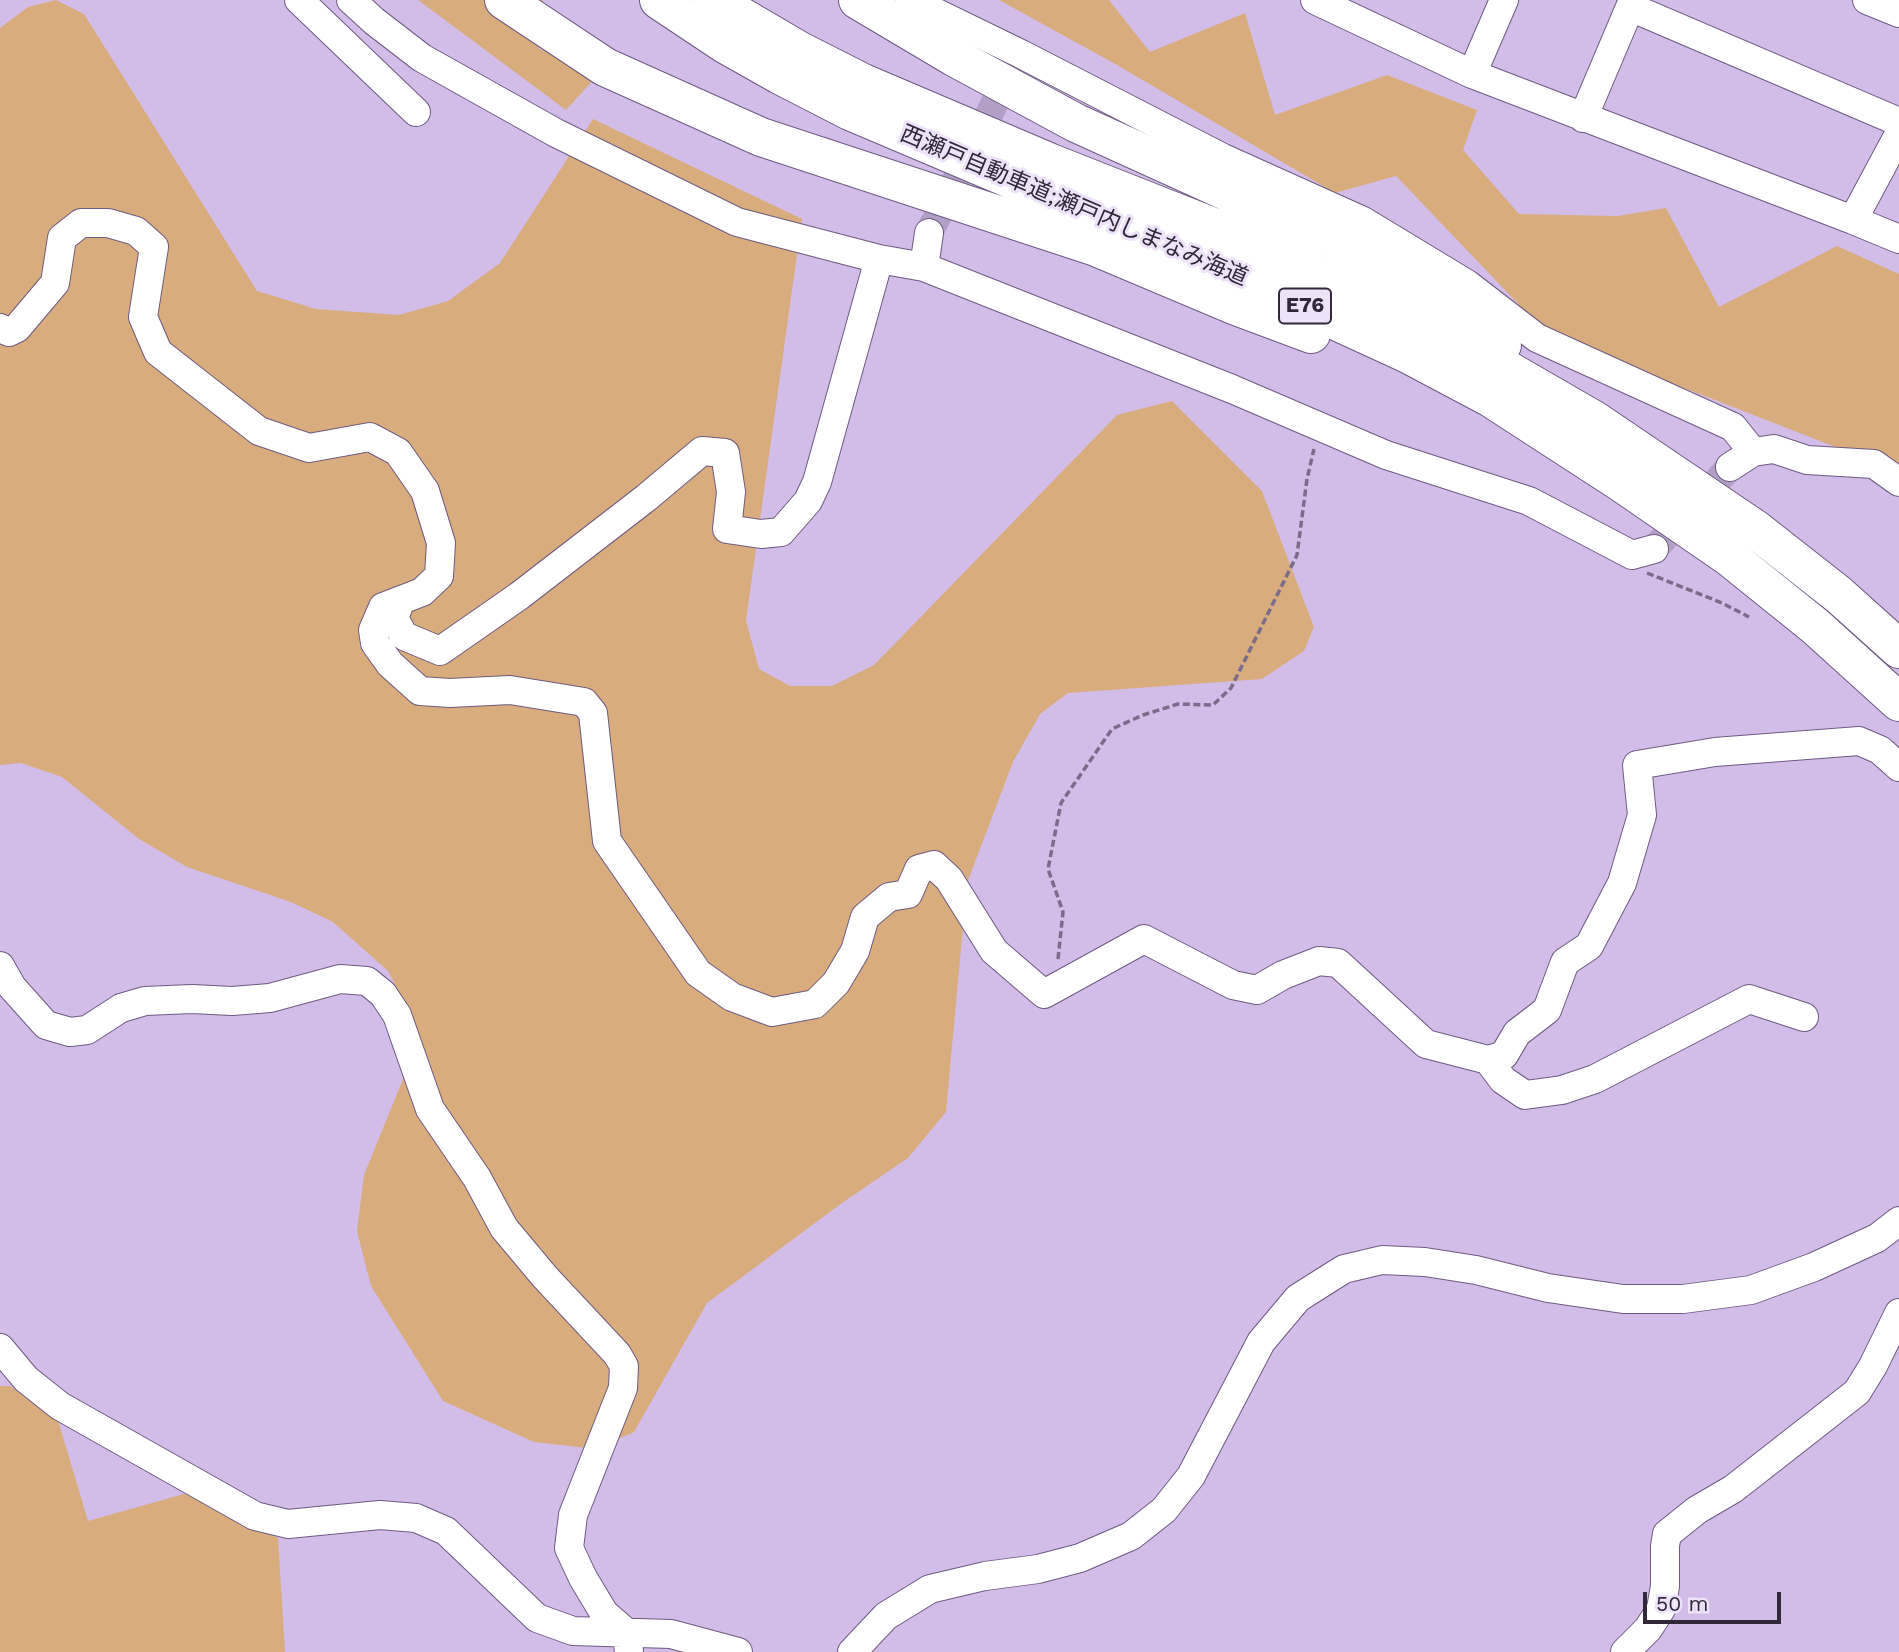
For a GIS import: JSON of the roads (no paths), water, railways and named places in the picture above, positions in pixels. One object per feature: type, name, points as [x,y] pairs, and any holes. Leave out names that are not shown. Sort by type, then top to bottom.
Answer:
[{"type":"highway","points":[[504,0],[605,67],[761,137],[1096,247],[1236,306],[1367,355],[1622,483]]},
{"type":"highway","name":"西瀬戸自動車道;瀬戸内しまなみ海道","points":[[659,0],[724,44],[850,111],[1223,269],[1408,354],[1491,398],[1728,556],[1815,626],[1899,702]]},
{"type":"highway","name":"西瀬戸自動車道;瀬戸内しまなみ海道","points":[[713,0],[797,50],[863,83],[1051,163],[1236,236],[1423,324],[1504,368],[1594,420],[1755,529],[1839,595],[1899,649]]},
{"type":"highway","points":[[858,0],[954,57],[1076,123],[1334,240],[1470,319],[1594,420]]},
{"type":"street","points":[[299,0],[416,113]]},
{"type":"street","points":[[351,0],[422,58],[556,133],[737,222],[924,267],[1386,455],[1529,501],[1643,552]]},
{"type":"street","points":[[910,0],[1018,59],[1223,158],[1363,221],[1467,284],[1537,338],[1733,426],[1741,459],[1774,449],[1807,460],[1874,464],[1899,482]]},
{"type":"street","points":[[1315,0],[1472,74],[1899,239]]},
{"type":"street","points":[[1472,74],[1504,0]]},
{"type":"street","points":[[1867,0],[1899,13]]},
{"type":"street","points":[[1583,118],[1632,3],[1899,122]]},
{"type":"street","points":[[1853,219],[1899,134]]},
{"type":"street","points":[[0,328],[9,332],[17,328],[55,283],[62,238],[81,223],[108,223],[136,231],[154,247],[143,317],[158,352],[259,431],[309,448],[370,437],[398,452],[425,491],[441,543],[439,576],[422,592],[383,607],[373,630],[374,643],[390,664],[420,691],[450,693],[510,690],[584,702],[593,713],[607,841],[698,973],[732,997],[772,1012],[816,1004],[836,983],[855,951],[865,916],[889,897],[908,894],[919,869],[934,865],[950,879],[993,951],[1044,994],[1144,939],[1233,985],[1257,990],[1283,975],[1319,961],[1338,963],[1426,1044],[1488,1060],[1504,1055],[1517,1033],[1548,1010],[1565,962],[1589,946],[1622,883],[1642,815],[1637,765],[1715,752],[1859,741],[1880,750],[1899,767]]},
{"type":"street","points":[[924,267],[929,233]]},
{"type":"street","points":[[401,600],[394,618],[404,636],[440,651],[519,596],[702,452],[725,453],[731,492],[727,529],[761,534],[780,532],[808,501],[817,482],[879,258]]},
{"type":"street","points":[[0,966],[12,987],[46,1025],[70,1032],[87,1030],[121,1008],[145,1001],[270,998],[340,979],[368,981],[383,994],[397,1015],[430,1109],[477,1178],[504,1228],[545,1278],[617,1354],[624,1366],[623,1388],[573,1515],[569,1548],[604,1613],[628,1643]]},
{"type":"street","points":[[1488,1060],[1503,1080],[1525,1095],[1538,1094],[1562,1090],[1595,1079],[1749,999],[1804,1017]]},
{"type":"street","points":[[852,1652],[886,1616],[930,1589],[985,1576],[1038,1569],[1080,1558],[1131,1536],[1164,1510],[1191,1476],[1261,1342],[1298,1298],[1343,1269],[1382,1260],[1425,1262],[1476,1270],[1548,1288],[1623,1299],[1683,1299],[1763,1286],[1814,1267],[1865,1243],[1899,1221]]},
{"type":"street","points":[[1625,1652],[1648,1629],[1661,1609],[1665,1586],[1667,1534],[1697,1510],[1733,1489],[1857,1392],[1899,1313]]},
{"type":"street","points":[[0,1348],[13,1379],[255,1516],[288,1524],[380,1515],[416,1518],[446,1531],[537,1618],[573,1631],[628,1643],[671,1634],[725,1650]]},
{"type":"tunnel","points":[[929,233],[1013,67]]},
{"type":"tunnel","points":[[1654,549],[1730,467]]}]
